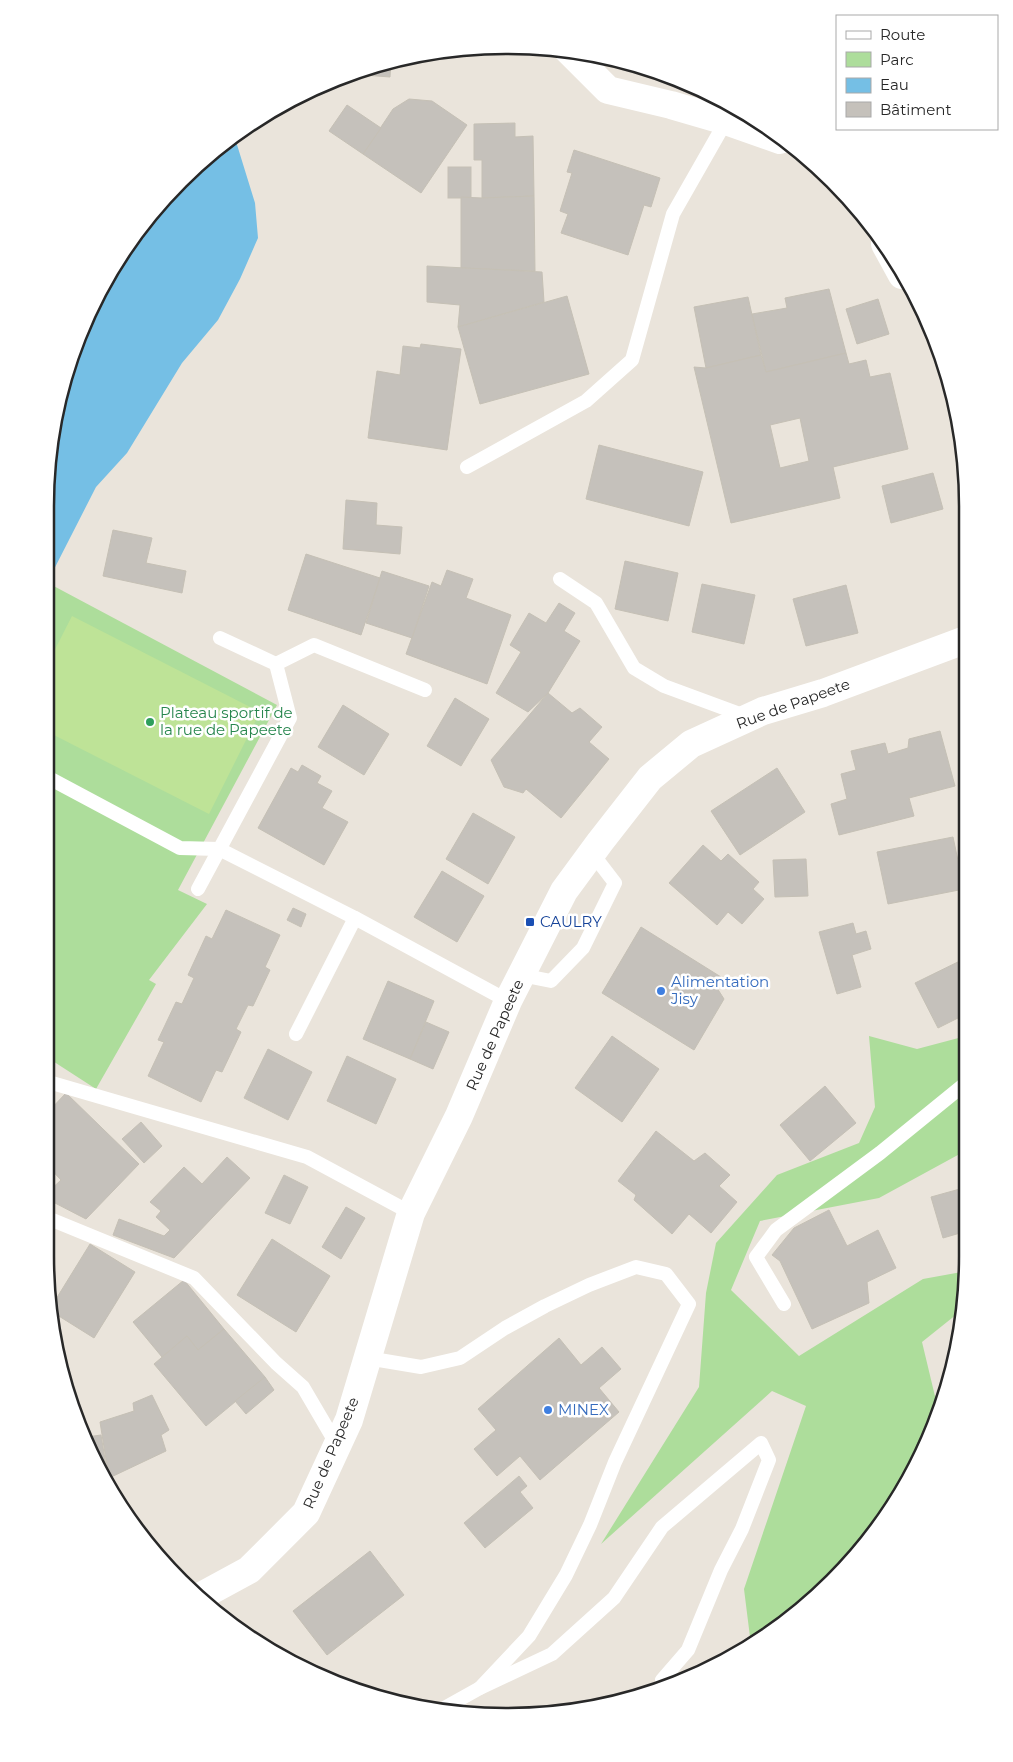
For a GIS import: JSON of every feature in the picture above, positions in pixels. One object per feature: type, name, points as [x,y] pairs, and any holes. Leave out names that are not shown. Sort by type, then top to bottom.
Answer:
[{"type":"street","points":[[578,60],[608,90],[671,105],[764,134]]},
{"type":"street","name":"Rue de Papeete","points":[[205,1594],[249,1570],[306,1513],[349,1420],[411,1213],[458,1116],[508,1001],[564,891],[650,778],[692,744],[763,711],[823,693],[959,642]]},
{"type":"lane","points":[[467,467],[586,401],[632,360],[673,214],[726,121]]},
{"type":"lane","points":[[560,579],[596,603],[634,668],[664,686],[749,718]]},
{"type":"lane","points":[[220,638],[276,664]]},
{"type":"lane","points":[[276,664],[314,644],[425,690]]},
{"type":"lane","points":[[198,890],[290,718],[276,664]]},
{"type":"lane","points":[[54,781],[180,848],[219,849],[355,918],[508,1001]]},
{"type":"lane","points":[[521,975],[551,981],[583,948],[615,883],[592,853]]},
{"type":"lane","points":[[296,1034],[355,918]]},
{"type":"lane","points":[[54,1085],[307,1157],[411,1213]]},
{"type":"lane","points":[[784,1304],[756,1257],[776,1230],[880,1153],[959,1089]]},
{"type":"lane","points":[[54,1222],[194,1278],[276,1363],[303,1387],[337,1445]]},
{"type":"lane","points":[[367,1358],[421,1367],[460,1358],[505,1328],[545,1306],[589,1285],[636,1267],[666,1274],[688,1304],[615,1462],[590,1525],[566,1575],[529,1636],[480,1688]]},
{"type":"lane","points":[[451,1704],[480,1688],[552,1654],[614,1598],[662,1527],[761,1443],[769,1460],[742,1529],[721,1570],[688,1650],[662,1680]]},
{"type":"green space","points":[[54,586],[277,705],[178,890],[207,904],[149,980],[156,984],[96,1089],[54,1062]]},
{"type":"green space","name":"Plateau sportif de la rue de Papeete","points":[[72,616],[260,712],[209,814],[54,735],[54,651]]},
{"type":"green space","points":[[869,1036],[917,1049],[959,1038],[959,1154],[879,1198],[760,1221],[731,1290],[799,1356],[923,1279],[958,1273],[955,1316],[922,1342],[936,1399],[913,1456],[899,1482],[866,1531],[827,1576],[782,1615],[750,1637],[744,1589],[806,1406],[772,1391],[601,1544],[699,1387],[706,1293],[716,1243],[777,1175],[859,1143],[875,1107]]},
{"type":"water","points":[[237,143],[255,203],[258,238],[240,279],[218,320],[182,363],[127,453],[96,487],[54,569],[55,477],[62,418],[69,389],[88,333],[114,280],[147,231],[186,186]]},
{"type":"building","points":[[390,69],[390,77],[369,75]]},
{"type":"building","points":[[409,99],[432,101],[467,125],[421,193],[363,154],[393,109]]},
{"type":"building","points":[[347,105],[381,128],[363,154],[329,131]]},
{"type":"building","points":[[515,123],[515,137],[533,136],[534,196],[482,198],[482,160],[474,160],[474,124]]},
{"type":"building","points":[[574,150],[660,178],[651,207],[644,205],[628,255],[561,233],[568,214],[560,211],[572,173],[567,172]]},
{"type":"building","points":[[448,167],[471,167],[471,198],[448,198]]},
{"type":"building","points":[[534,196],[535,271],[461,268],[461,197]]},
{"type":"building","points":[[427,266],[542,272],[544,302],[458,327],[460,305],[427,302]]},
{"type":"building","points":[[829,289],[846,353],[766,372],[752,314],[787,308],[785,298]]},
{"type":"building","points":[[567,296],[589,374],[480,404],[458,327]]},
{"type":"building","points":[[748,297],[761,355],[706,368],[694,307]]},
{"type":"building","points":[[878,299],[889,334],[857,344],[846,309]]},
{"type":"building","points":[[421,344],[461,349],[447,450],[368,438],[377,371],[400,375],[403,346],[420,348]]},
{"type":"building","points":[[846,353],[849,364],[866,360],[870,377],[890,373],[908,449],[833,467],[840,498],[731,523],[694,367],[706,368],[761,355],[766,372]],"holes":[[[800,418],[809,461],[780,468],[770,425]]]},
{"type":"building","points":[[599,445],[703,472],[689,526],[586,499]]},
{"type":"building","points":[[933,473],[943,509],[891,523],[882,486]]},
{"type":"building","points":[[346,500],[377,503],[376,525],[402,527],[400,554],[343,549]]},
{"type":"building","points":[[113,530],[152,538],[146,563],[186,571],[182,593],[103,576]]},
{"type":"building","points":[[306,554],[380,578],[361,635],[288,610]]},
{"type":"building","points":[[625,561],[678,573],[668,621],[615,609]]},
{"type":"building","points":[[447,570],[473,579],[466,598],[511,615],[487,684],[406,654],[432,582],[441,586]]},
{"type":"building","points":[[382,571],[429,586],[412,638],[366,623]]},
{"type":"building","points":[[702,584],[755,595],[744,644],[692,632]]},
{"type":"building","points":[[846,585],[858,633],[806,646],[793,599]]},
{"type":"building","points":[[559,603],[575,613],[564,631],[580,641],[548,693],[528,712],[496,693],[521,652],[510,645],[529,613],[546,623]]},
{"type":"building","points":[[548,693],[572,713],[580,708],[602,727],[589,742],[609,759],[561,818],[526,789],[523,793],[504,787],[491,760]]},
{"type":"building","points":[[455,698],[489,719],[461,766],[427,746]]},
{"type":"building","points":[[343,705],[389,734],[364,775],[318,747]]},
{"type":"building","points":[[940,731],[955,786],[909,798],[914,816],[839,835],[831,804],[847,799],[841,774],[856,770],[851,751],[885,743],[888,754],[908,748],[909,739]]},
{"type":"building","points":[[302,765],[321,776],[317,783],[332,791],[322,808],[348,822],[324,865],[258,828],[291,768],[298,772]]},
{"type":"building","points":[[777,768],[805,812],[740,855],[711,811]]},
{"type":"building","points":[[473,813],[515,837],[488,884],[446,859]]},
{"type":"building","points":[[953,837],[959,865],[959,890],[888,904],[877,852]]},
{"type":"building","points":[[703,845],[721,861],[728,854],[759,882],[753,889],[764,899],[742,924],[728,912],[717,925],[669,883]]},
{"type":"building","points":[[806,859],[808,896],[775,897],[773,860]]},
{"type":"building","points":[[442,871],[484,896],[457,942],[414,917]]},
{"type":"building","points":[[293,908],[306,914],[301,927],[287,920]]},
{"type":"building","points":[[226,910],[280,935],[265,967],[270,970],[253,1006],[248,1005],[236,1029],[241,1032],[222,1072],[216,1070],[201,1102],[148,1076],[164,1042],[158,1040],[176,1002],[182,1004],[194,978],[188,975],[206,936],[212,939]]},
{"type":"building","points":[[853,923],[856,934],[866,931],[871,949],[852,955],[861,987],[837,994],[819,932]]},
{"type":"building","name":"Alimentation Jisy","points":[[641,927],[721,977],[717,988],[724,999],[694,1050],[602,993]]},
{"type":"building","points":[[959,961],[959,1018],[938,1028],[915,983]]},
{"type":"building","points":[[388,981],[434,1001],[410,1059],[363,1039]]},
{"type":"building","points":[[426,1022],[449,1032],[433,1069],[410,1059]]},
{"type":"building","points":[[612,1036],[659,1069],[622,1122],[575,1088]]},
{"type":"building","points":[[268,1049],[312,1072],[288,1120],[244,1098]]},
{"type":"building","points":[[347,1056],[396,1079],[376,1124],[327,1101]]},
{"type":"building","points":[[825,1086],[856,1123],[810,1161],[780,1125]]},
{"type":"building","points":[[66,1093],[139,1164],[86,1219],[54,1202],[54,1187],[61,1180],[54,1173],[54,1106]]},
{"type":"building","points":[[141,1122],[162,1146],[144,1163],[122,1139]]},
{"type":"building","points":[[656,1131],[694,1161],[705,1153],[730,1175],[719,1186],[737,1202],[711,1233],[689,1214],[672,1234],[634,1200],[636,1195],[618,1181]]},
{"type":"building","points":[[227,1157],[250,1178],[174,1258],[113,1235],[119,1219],[164,1236],[170,1230],[156,1217],[161,1211],[150,1202],[184,1167],[202,1184]]},
{"type":"building","points":[[284,1175],[308,1187],[290,1224],[265,1213]]},
{"type":"building","points":[[959,1189],[959,1233],[943,1238],[931,1197]]},
{"type":"building","points":[[346,1207],[365,1218],[341,1259],[322,1247]]},
{"type":"building","points":[[829,1210],[847,1246],[878,1230],[896,1268],[867,1282],[869,1303],[812,1329],[780,1261],[772,1255],[794,1228]]},
{"type":"building","points":[[272,1239],[330,1276],[296,1332],[237,1295]]},
{"type":"building","points":[[90,1244],[135,1272],[94,1338],[58,1316],[56,1299]]},
{"type":"building","points":[[184,1280],[224,1329],[198,1350],[187,1336],[162,1357],[133,1322]]},
{"type":"building","points":[[224,1329],[265,1377],[206,1426],[154,1364],[187,1336],[198,1350]]},
{"type":"building","name":"MINEX","points":[[559,1338],[581,1365],[602,1347],[621,1369],[599,1388],[619,1412],[540,1480],[520,1456],[497,1476],[474,1449],[496,1430],[478,1409]]},
{"type":"building","points":[[265,1377],[274,1390],[246,1414],[235,1401]]},
{"type":"building","points":[[152,1395],[169,1430],[161,1435],[166,1451],[111,1477],[108,1470],[100,1422],[134,1411],[133,1403]]},
{"type":"building","points":[[101,1435],[107,1468],[100,1456],[91,1436]]},
{"type":"building","points":[[519,1476],[527,1486],[520,1492],[533,1508],[485,1548],[464,1523]]},
{"type":"building","points":[[370,1551],[404,1595],[327,1655],[293,1611]]},
{"type":"place","name":"Plateau sportif de la rue de Papeete","points":[[150,722]]},
{"type":"place","name":"CAULRY","points":[[530,922]]},
{"type":"place","name":"Alimentation Jisy","points":[[661,991]]},
{"type":"place","name":"MINEX","points":[[548,1410]]}]
